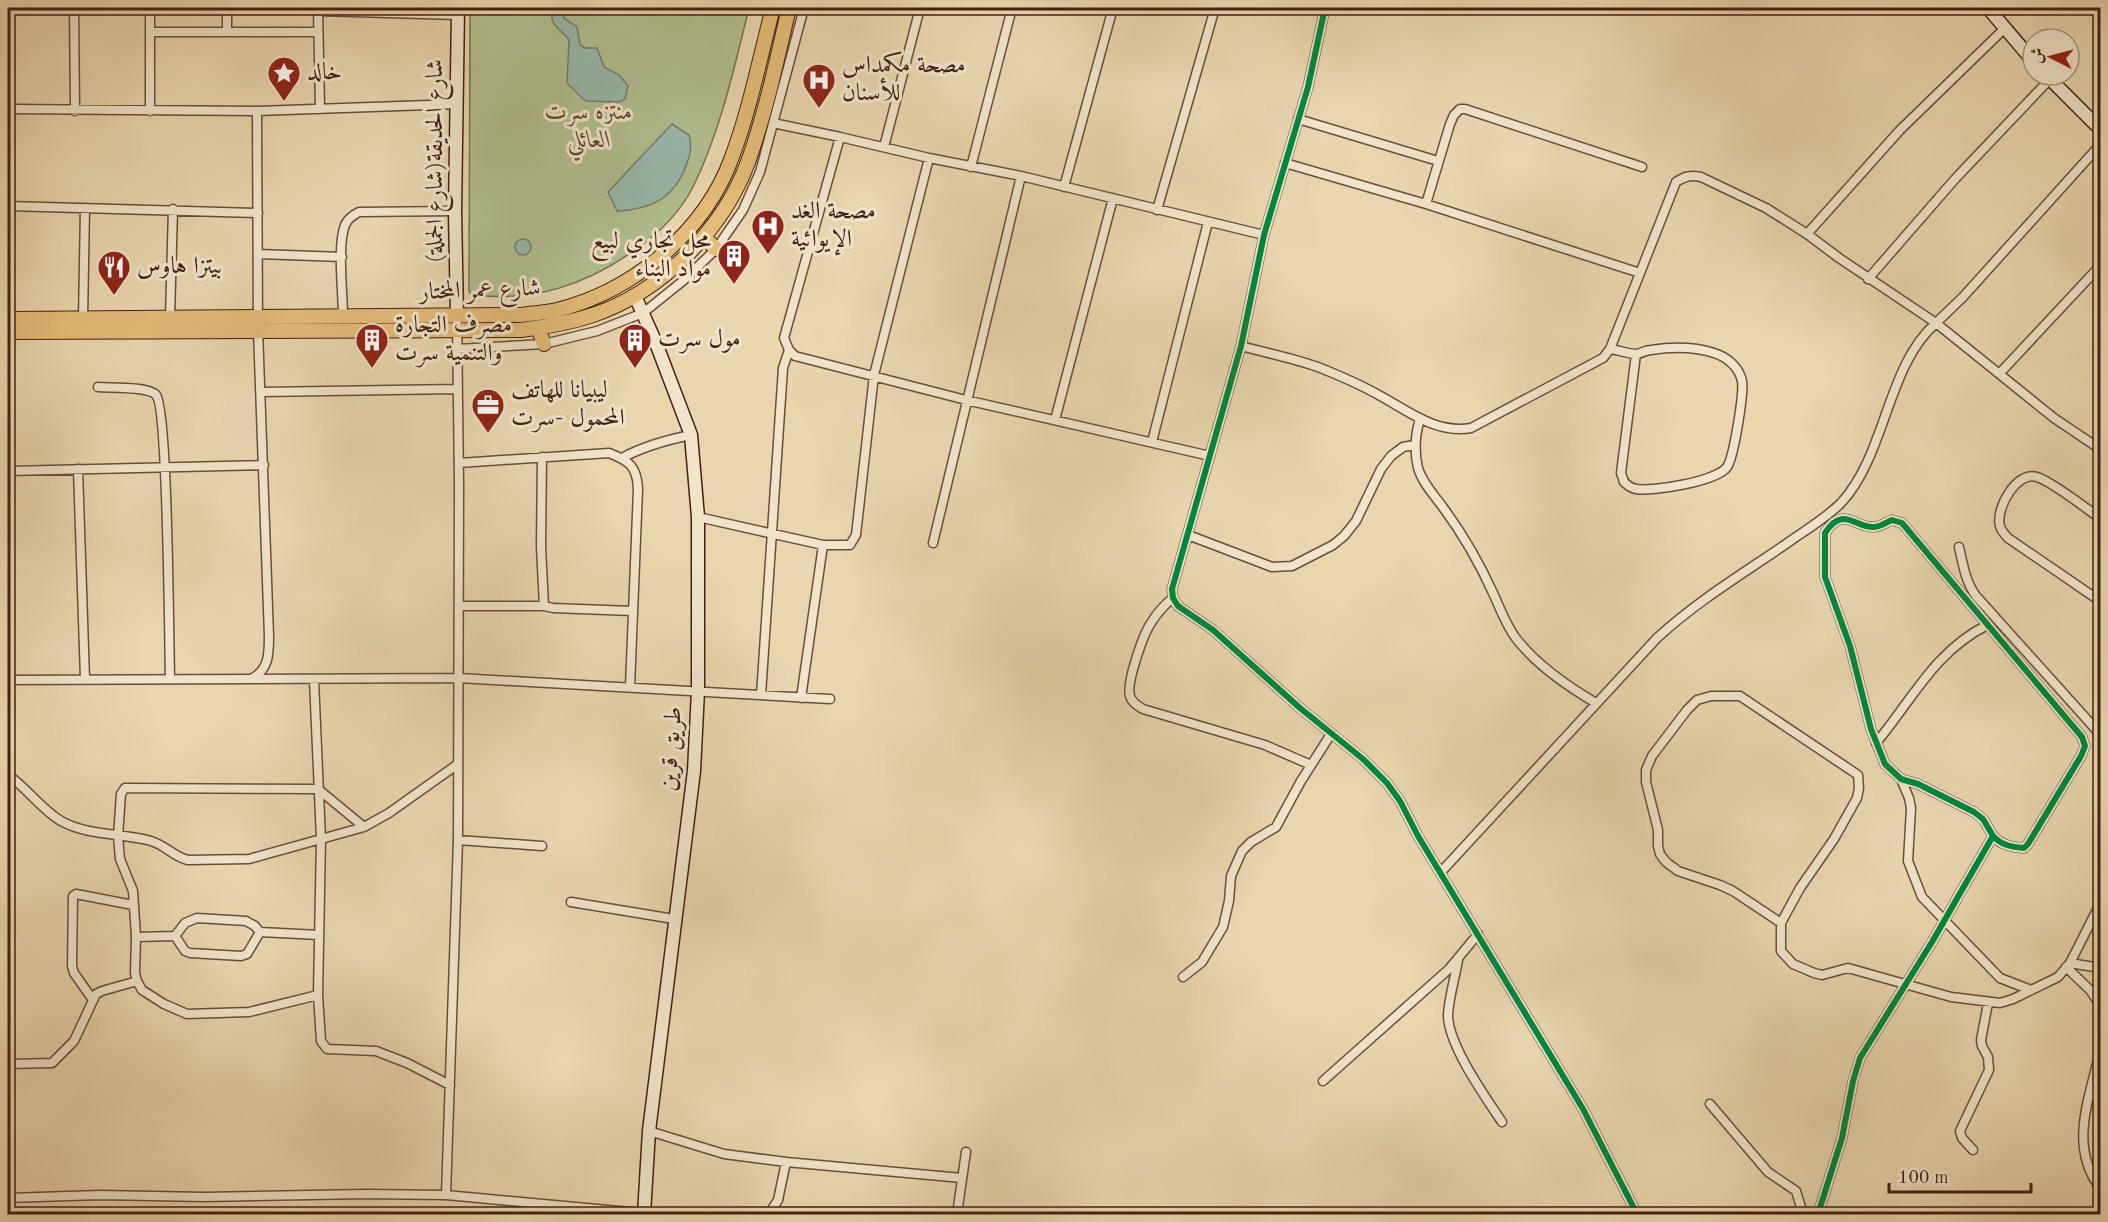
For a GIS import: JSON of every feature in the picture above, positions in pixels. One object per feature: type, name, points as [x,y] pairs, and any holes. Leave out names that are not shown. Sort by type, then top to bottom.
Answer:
[{"type":"main road","name":"شارع عمر المختار","points":[[329,323],[344,316],[520,315],[556,310],[589,299],[628,280],[662,256],[691,227],[715,194],[732,159],[745,118],[772,8]]},
{"type":"main road","points":[[8,332],[329,323],[456,331],[521,330],[558,325],[595,315],[635,296],[674,267],[704,237],[728,202],[747,164],[771,84],[789,8]]},
{"type":"main road","points":[[1988,8],[2021,48]]},
{"type":"main road","name":"شارع الحديقة(شارع الجملة)","points":[[456,316],[458,11]]},
{"type":"main road","points":[[2058,87],[2100,129]]},
{"type":"main road","points":[[704,237],[716,249]]},
{"type":"main road","name":"طريق قرين","points":[[635,296],[691,435],[698,516],[698,691],[694,771],[649,1131],[647,1214]]},
{"type":"main road","points":[[8,320],[170,318],[258,324]]},
{"type":"main road","points":[[538,328],[544,344]]},
{"type":"street","points":[[74,8],[75,111]]},
{"type":"street","points":[[150,8],[150,111]]},
{"type":"street","points":[[227,8],[227,32]]},
{"type":"street","points":[[457,348],[544,344],[597,331],[643,313],[684,280],[716,249],[743,210],[760,172],[804,8]]},
{"type":"street","points":[[884,147],[920,8]]},
{"type":"street","points":[[970,167],[1012,8]]},
{"type":"street","points":[[1064,187],[1113,8]]},
{"type":"street","points":[[1157,210],[1215,8]]},
{"type":"street","points":[[1325,8],[1308,87],[1264,235],[1241,346],[1172,589],[1173,598],[1178,606],[1213,630],[1331,734],[1363,759],[1387,783],[1400,801],[1418,836],[1583,1109],[1637,1215]]},
{"type":"street","points":[[320,109],[318,9],[458,11]]},
{"type":"street","points":[[1807,234],[1900,130],[2004,29]]},
{"type":"street","points":[[150,32],[318,32]]},
{"type":"street","points":[[1868,279],[2039,87]]},
{"type":"street","points":[[8,109],[257,111],[457,104]]},
{"type":"street","points":[[1426,204],[1454,115],[1460,109],[1466,109],[1642,167]]},
{"type":"street","points":[[244,680],[252,679],[260,674],[268,658],[258,324],[257,111]]},
{"type":"street","points":[[1298,119],[1438,161]]},
{"type":"street","points":[[773,123],[970,167],[1021,176],[1264,235]]},
{"type":"street","points":[[840,137],[784,338],[789,350],[795,356],[966,400],[1210,456]]},
{"type":"street","points":[[1441,872],[1657,638],[1681,616],[1801,533],[1841,502],[1858,479],[1885,421],[1906,362],[1918,341],[1963,297],[2100,145]]},
{"type":"street","points":[[698,516],[823,545],[850,545],[856,535],[874,375],[929,158]]},
{"type":"street","points":[[1285,163],[1426,204],[1640,273]]},
{"type":"street","points":[[933,543],[1021,176]]},
{"type":"street","points":[[1241,346],[1318,367],[1375,393],[1420,419],[1446,429],[1471,428],[1603,358],[1610,349],[1676,182],[1685,177],[1701,177],[1766,208],[1807,234],[1868,279],[1935,323],[2055,418],[2100,449]]},
{"type":"street","points":[[1055,420],[1113,198]]},
{"type":"street","points":[[8,206],[258,213]]},
{"type":"street","points":[[83,319],[85,208]]},
{"type":"street","points":[[170,318],[173,209]]},
{"type":"street","points":[[344,316],[342,257],[346,222],[359,212],[455,211]]},
{"type":"street","points":[[1152,442],[1208,222]]},
{"type":"street","points":[[258,254],[342,257]]},
{"type":"street","points":[[2000,373],[2100,266]]},
{"type":"street","points":[[446,1195],[458,840],[459,463],[456,316]]},
{"type":"street","points":[[1610,349],[1636,354],[1648,350],[1693,349],[1716,353],[1736,366],[1742,382],[1741,400],[1727,468],[1715,476],[1656,489],[1636,489],[1624,482],[1621,473],[1636,354]]},
{"type":"street","points":[[761,695],[783,368],[789,350]]},
{"type":"street","points":[[98,387],[149,390],[157,395],[160,405],[170,678]]},
{"type":"street","points":[[261,392],[457,388]]},
{"type":"street","points":[[1420,419],[1414,445],[1418,470],[1463,535],[1493,592],[1503,617],[1516,638],[1557,677],[1596,703]]},
{"type":"street","points":[[622,458],[642,447],[691,435]]},
{"type":"street","points":[[1188,535],[1272,567],[1292,566],[1333,545],[1344,536],[1356,521],[1381,469],[1391,456],[1403,447],[1414,445]]},
{"type":"street","points":[[459,463],[609,453],[633,466],[637,476],[630,687]]},
{"type":"street","points":[[542,457],[541,547],[544,606]]},
{"type":"street","points":[[8,471],[264,465]]},
{"type":"street","points":[[78,469],[85,679]]},
{"type":"street","points":[[2100,518],[2043,480],[2030,476],[2017,481],[2004,503],[1999,518],[2000,526],[2008,538],[2100,601]]},
{"type":"street","points":[[1901,779],[1918,784],[1974,812],[1983,819],[1997,840],[2024,848],[2085,746],[2082,737],[1902,523],[1892,520],[1874,527],[1848,519],[1834,523],[1825,533],[1826,578],[1850,646],[1876,743],[1885,764],[1901,779],[1909,798],[1911,808],[1908,861],[1922,897],[1945,919],[1978,957],[2000,978],[2031,990]]},
{"type":"street","points":[[801,698],[823,545]]},
{"type":"street","points":[[1959,547],[1966,578],[1976,596],[2100,734]]},
{"type":"street","points":[[1173,598],[1163,606],[1149,625],[1132,675],[1129,695],[1133,703],[1143,710],[1265,745],[1311,765]]},
{"type":"street","points":[[459,606],[544,606],[632,611]]},
{"type":"street","points":[[1876,743],[1922,680],[1947,651],[1986,625]]},
{"type":"street","points":[[8,680],[459,678],[830,699]]},
{"type":"street","points":[[314,680],[321,839],[318,994],[321,1041],[327,1049],[383,1053],[450,1085]]},
{"type":"street","points":[[1781,923],[1733,891],[1678,871],[1660,854],[1658,830],[1646,782],[1646,770],[1652,756],[1697,700],[1711,696],[1740,696],[1857,775],[1859,788],[1857,798],[1834,839],[1800,888],[1781,923],[1781,951],[1786,958],[1805,971],[1822,975],[1848,969],[1951,997],[2000,1003],[2013,999],[2058,976],[2068,965],[2100,904]]},
{"type":"street","points":[[1183,977],[1202,962],[1223,927],[1229,901],[1231,876],[1242,851],[1251,842],[1276,827],[1331,734]]},
{"type":"street","points":[[8,775],[58,819],[81,829],[154,842],[180,858],[202,861],[249,859],[364,827],[389,813],[458,764]]},
{"type":"street","points":[[318,994],[249,1012],[187,1014],[150,996],[137,981],[135,973],[136,937],[133,891],[123,869],[118,836],[121,794],[125,788],[318,789],[364,827]]},
{"type":"street","points":[[1818,1215],[1842,1138],[1852,1081],[1860,1058],[1993,836]]},
{"type":"street","points":[[458,840],[542,846]]},
{"type":"street","points":[[93,1000],[74,973],[72,966],[73,897],[76,894],[133,905]]},
{"type":"street","points":[[571,902],[674,919]]},
{"type":"street","points":[[175,936],[185,923],[197,918],[246,921],[260,932],[319,935]]},
{"type":"street","points":[[175,936],[185,951],[190,953],[241,956],[247,954],[260,932]]},
{"type":"street","points":[[1323,1081],[1458,959],[1478,934]]},
{"type":"street","points":[[136,937],[175,936]]},
{"type":"street","points":[[1458,959],[1448,1014],[1449,1023],[1469,1072],[1502,1122]]},
{"type":"street","points":[[2068,965],[2100,968]]},
{"type":"street","points":[[2068,965],[2100,1005]]},
{"type":"street","points":[[8,1064],[52,1063],[74,1041],[96,994],[137,981]]},
{"type":"street","points":[[1973,1150],[1962,1138],[1960,1131],[1989,1070],[1988,1057],[1981,1040],[1988,1003]]},
{"type":"street","points":[[2100,1051],[2085,1106],[2083,1132],[2085,1155],[2100,1188]]},
{"type":"street","points":[[1710,1104],[1768,1172],[1796,1191],[1803,1215]]},
{"type":"street","points":[[649,1131],[724,1154],[962,1178]]},
{"type":"street","points":[[957,1215],[966,1152]]},
{"type":"street","points":[[769,1215],[778,1200],[786,1162]]},
{"type":"street","points":[[8,1198],[100,1195],[205,1197],[446,1195],[647,1214]]},
{"type":"green space","name":"منتزه سرت العائلي","points":[[470,8],[749,8],[719,121],[703,165],[682,205],[660,230],[616,263],[558,289],[494,297],[471,295],[469,291]]},
{"type":"water","points":[[554,8],[564,8],[564,18],[577,27],[580,45],[585,48],[597,48],[604,67],[619,75],[628,86],[625,99],[619,102],[587,101],[567,83],[569,40],[553,22]]},
{"type":"water","points":[[672,124],[689,135],[691,142],[688,160],[676,185],[669,193],[651,204],[641,208],[617,211],[608,192]]},
{"type":"water","points":[[523,239],[531,247],[523,255],[515,247]]},
{"type":"cycle path","points":[[1325,8],[1308,87],[1264,235],[1241,346],[1172,589],[1173,598],[1178,606],[1213,630],[1300,708],[1363,759],[1387,783],[1400,801],[1418,836],[1583,1109],[1637,1214]]},
{"type":"cycle path","points":[[1818,1214],[1842,1138],[1860,1058],[1932,942],[1993,836],[2007,845],[2024,848],[2085,746],[2082,737],[1902,523],[1892,520],[1874,527],[1849,520],[1838,520],[1825,533],[1825,577],[1850,646],[1871,729],[1885,764],[1901,779],[1918,784],[1974,812],[1983,819],[1993,836]]},
{"type":"place","name":"خالد","points":[[284,102]]},
{"type":"place","name":"مصحة مكمداس للأسنان","points":[[819,109]]},
{"type":"place","name":"مصحة الغد الإيوائية","points":[[768,255]]},
{"type":"place","name":"محل تجاري لبيع مواد البناء","points":[[734,285]]},
{"type":"place","name":"بيتزا هاوس","points":[[114,296]]},
{"type":"place","name":"مصرف التجارة والتنمية سرت","points":[[372,369]]},
{"type":"place","name":"مول سرت","points":[[635,369]]},
{"type":"place","name":"ليبيانا للهاتف المحمول -سرت","points":[[488,434]]}]
